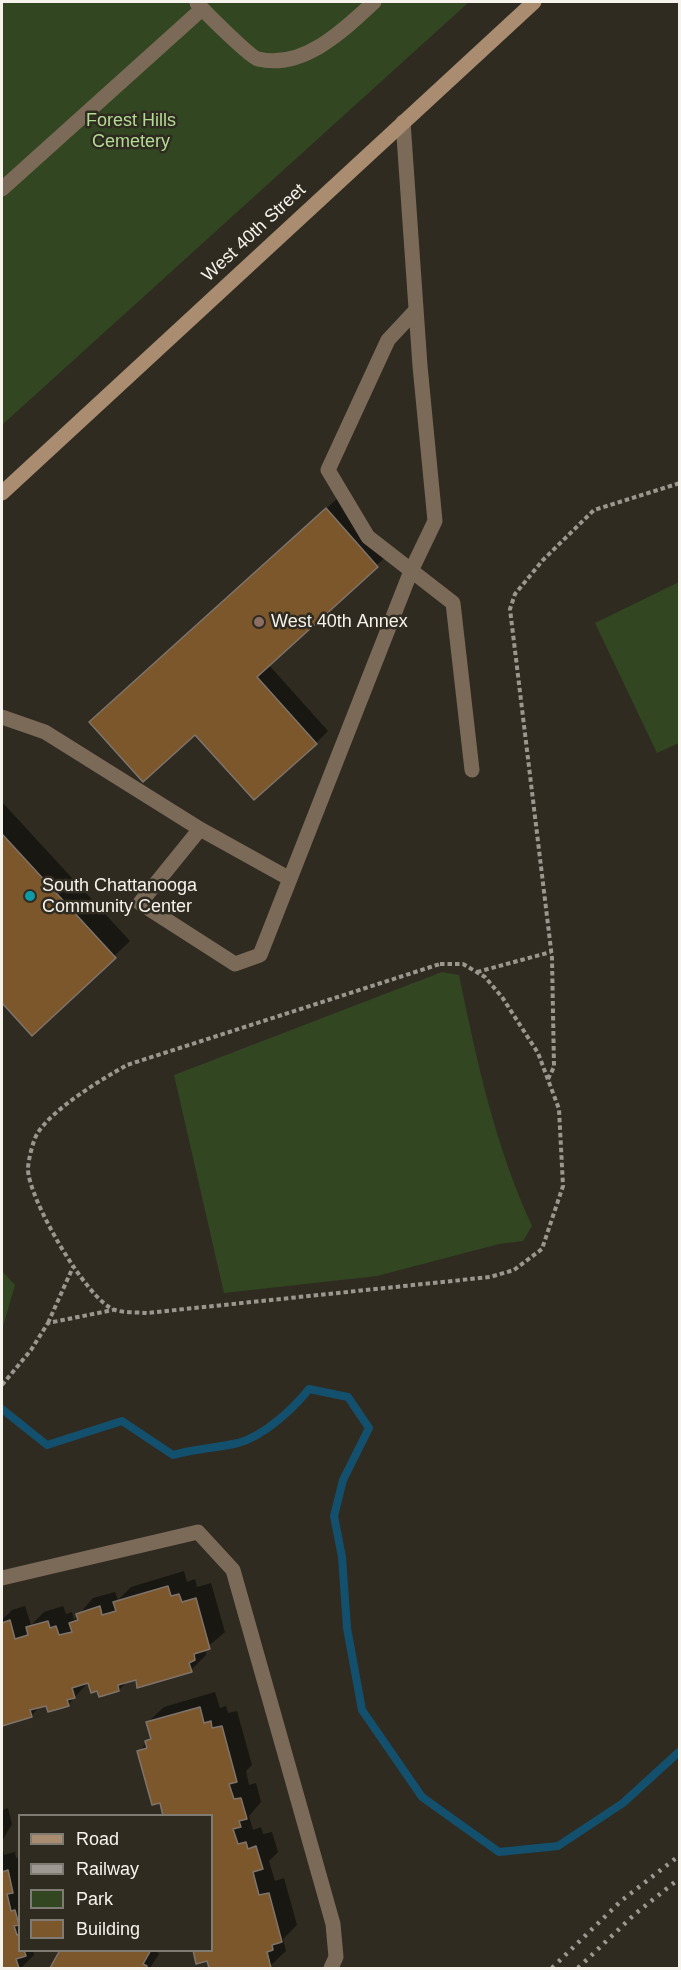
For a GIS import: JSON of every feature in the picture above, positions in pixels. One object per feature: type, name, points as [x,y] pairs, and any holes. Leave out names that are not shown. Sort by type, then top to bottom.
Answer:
[{"type":"main road","name":"West 40th Street","points":[[2,493],[534,2]]},
{"type":"lane","points":[[2,189],[198,5],[256,59],[291,61],[344,30],[374,2]]},
{"type":"lane","points":[[201,829],[140,903],[235,964],[260,955],[411,571],[435,522],[416,310],[403,122]]},
{"type":"lane","points":[[416,310],[388,340],[328,470],[368,537],[453,603],[472,770]]},
{"type":"lane","points":[[2,717],[45,732],[201,829],[290,879]]},
{"type":"lane","points":[[2,1578],[198,1532],[232,1570],[333,1924],[336,1958],[331,1968]]},
{"type":"path","points":[[548,1079],[554,1067],[551,951],[510,609],[515,594],[529,577],[594,510],[680,483]]},
{"type":"path","points":[[477,972],[551,951]]},
{"type":"path","points":[[48,1323],[114,1310],[147,1313],[490,1277],[514,1270],[542,1249],[563,1186],[559,1109],[538,1053],[502,997],[485,977],[463,964],[440,964],[403,974],[360,992],[127,1065],[102,1078],[69,1102],[37,1134],[28,1170],[54,1236],[86,1284],[114,1310]]},
{"type":"path","points":[[2,1385],[31,1350],[48,1323],[73,1266]]},
{"type":"green space","name":"Forest Hills Cemetery","points":[[2,2],[469,2],[2,425]]},
{"type":"green space","points":[[679,582],[679,743],[657,753],[595,623]]},
{"type":"green space","points":[[442,972],[459,975],[480,1072],[497,1134],[532,1226],[523,1241],[499,1244],[377,1276],[224,1293],[174,1075]]},
{"type":"green space","points":[[2,1271],[15,1285],[2,1330]]},
{"type":"building","name":"West 40th Annex","points":[[326,508],[378,567],[257,677],[317,744],[254,800],[195,735],[143,782],[89,722]]},
{"type":"building","name":"South Chattanooga Community Center","points":[[2,834],[116,958],[32,1036],[2,1003]]},
{"type":"building","points":[[168,1586],[171,1596],[179,1594],[182,1602],[196,1598],[210,1649],[194,1654],[195,1660],[189,1663],[192,1672],[137,1688],[136,1680],[118,1685],[119,1691],[99,1697],[97,1691],[91,1693],[88,1683],[72,1688],[75,1698],[67,1700],[69,1706],[48,1712],[46,1706],[30,1710],[32,1717],[2,1726],[2,1623],[10,1620],[15,1639],[28,1635],[26,1627],[48,1621],[50,1628],[56,1626],[59,1635],[72,1632],[69,1623],[78,1620],[76,1614],[100,1606],[102,1615],[116,1611],[113,1602]]},
{"type":"building","points":[[200,1707],[204,1723],[211,1721],[212,1728],[222,1726],[237,1782],[229,1784],[234,1799],[241,1798],[247,1819],[239,1821],[241,1827],[233,1829],[238,1844],[246,1842],[248,1849],[256,1846],[263,1869],[253,1872],[259,1895],[269,1893],[282,1942],[272,1945],[273,1950],[267,1952],[271,1968],[209,1968],[207,1961],[196,1964],[193,1952],[213,1952],[213,1814],[163,1814],[160,1803],[152,1805],[137,1751],[147,1748],[145,1741],[151,1739],[146,1722]]},
{"type":"building","points":[[8,1870],[13,1893],[7,1894],[11,1911],[15,1910],[18,1921],[18,1925],[14,1926],[18,1935],[18,1952],[25,1952],[26,1956],[16,1959],[19,1968],[2,1968],[2,1872]]},
{"type":"building","points":[[59,1952],[150,1952],[143,1964],[147,1966],[146,1968],[50,1968]]},
{"type":"waterway","points":[[2,1409],[47,1445],[122,1421],[173,1455],[238,1443],[248,1439],[277,1421],[309,1389],[348,1397],[369,1428],[343,1480],[334,1516],[342,1557],[347,1628],[362,1710],[422,1797],[499,1852],[558,1846],[623,1803],[680,1751]]},
{"type":"railway","points":[[552,1968],[621,1901],[680,1855]]},
{"type":"railway","points":[[578,1968],[635,1914],[680,1878]]},
{"type":"place","name":"West 40th Annex","points":[[259,622]]},
{"type":"place","name":"South Chattanooga Community Center","points":[[30,896]]}]
